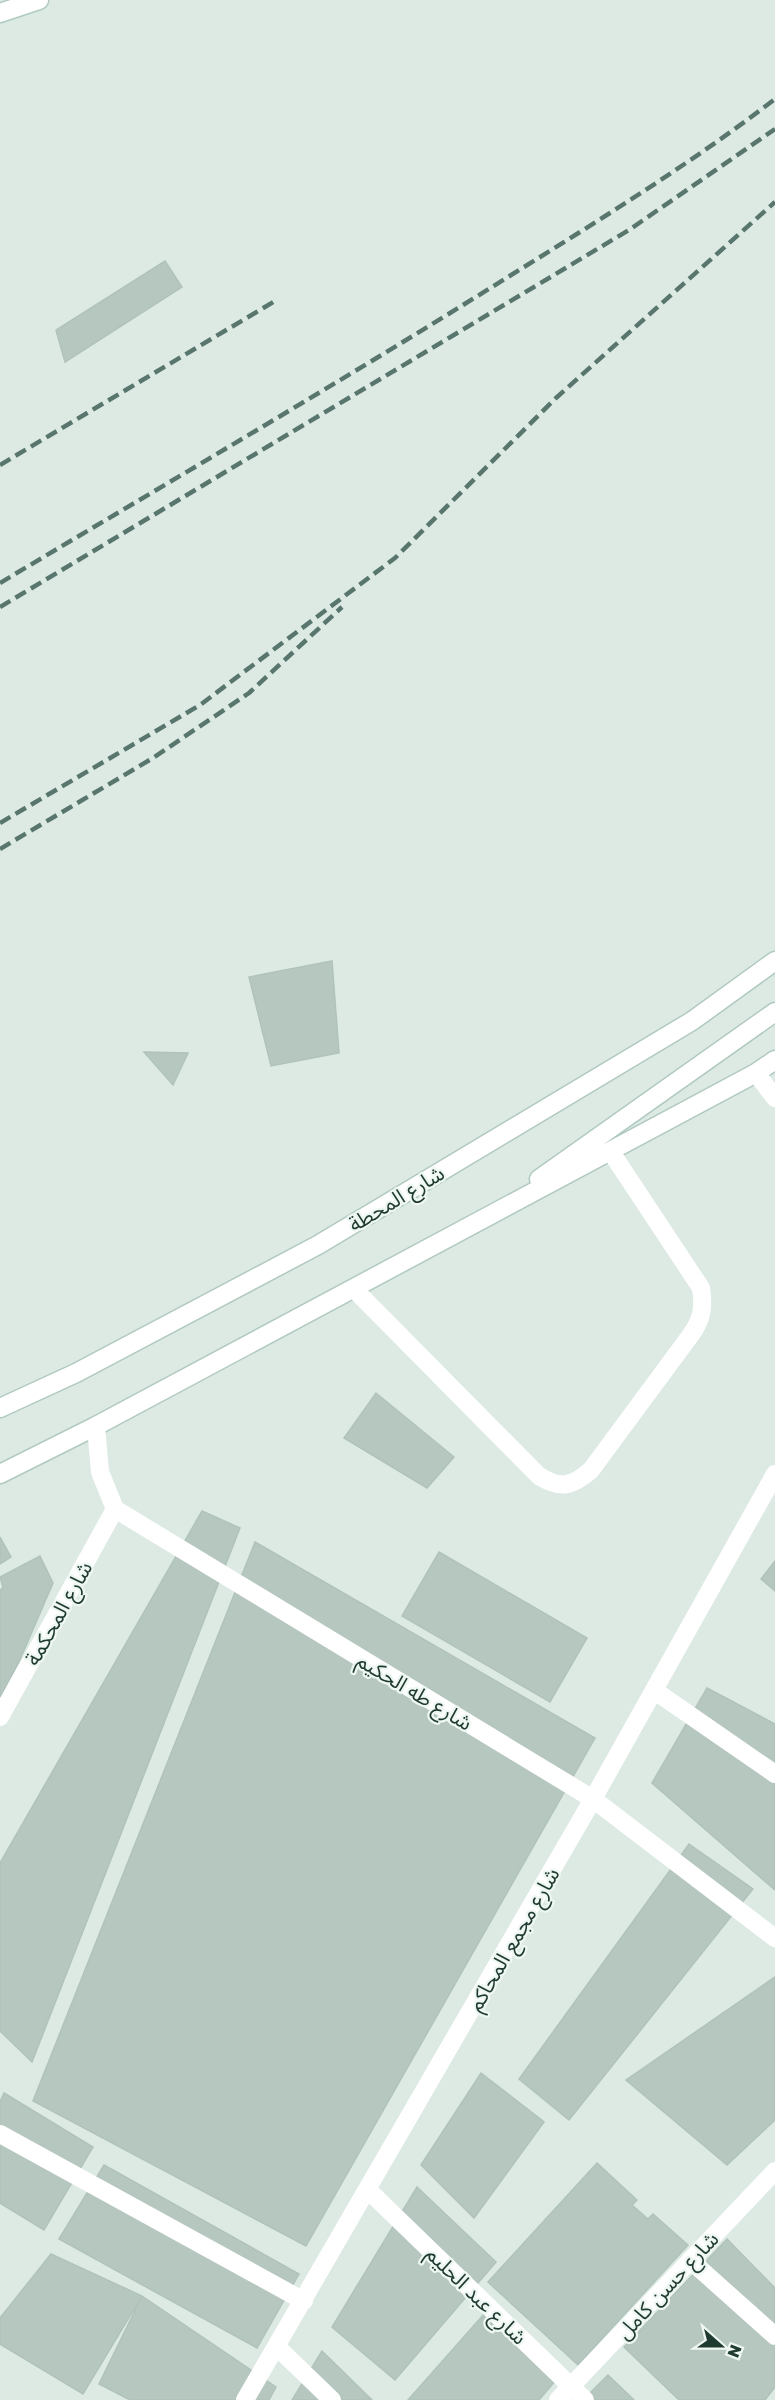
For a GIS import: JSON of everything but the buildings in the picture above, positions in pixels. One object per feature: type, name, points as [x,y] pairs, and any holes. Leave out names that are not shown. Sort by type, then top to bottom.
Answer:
[{"type":"street","points":[[0,13],[39,0]]},
{"type":"street","name":"شارع المحطة","points":[[0,1408],[76,1372],[318,1245],[692,1021],[775,961]]},
{"type":"street","points":[[479,1222],[775,1012]]},
{"type":"street","points":[[0,1474],[96,1426],[612,1152],[756,1073],[775,1060]]},
{"type":"street","points":[[756,1073],[775,1098]]},
{"type":"street","points":[[354,1289],[539,1476],[552,1484],[566,1485],[580,1480],[591,1470],[700,1322],[704,1305],[701,1288],[612,1152]]},
{"type":"street","points":[[96,1426],[100,1473],[115,1509]]},
{"type":"street","name":"شارع مجمع المحاكم","points":[[245,2400],[772,1487]]},
{"type":"street","name":"شارع المحكمة","points":[[0,1717],[115,1509]]},
{"type":"street","name":"شارع طه الحكيم","points":[[115,1509],[593,1799],[775,1938]]},
{"type":"street","points":[[655,1691],[775,1774]]},
{"type":"street","points":[[0,2134],[304,2301]]},
{"type":"street","name":"شارع حسن كامل","points":[[558,2400],[775,2171]]},
{"type":"street","name":"شارع عبد الحليم","points":[[368,2190],[585,2400]]},
{"type":"street","points":[[690,2260],[775,2336]]},
{"type":"street","points":[[277,2347],[332,2400]]},
{"type":"railway","points":[[0,583],[528,265],[671,173],[775,99]]},
{"type":"railway","points":[[0,607],[629,230],[775,129]]},
{"type":"railway","points":[[0,823],[200,705],[395,558],[556,398],[775,202]]},
{"type":"railway","points":[[0,465],[275,301]]},
{"type":"railway","points":[[0,849],[153,758],[249,693],[342,607]]}]
